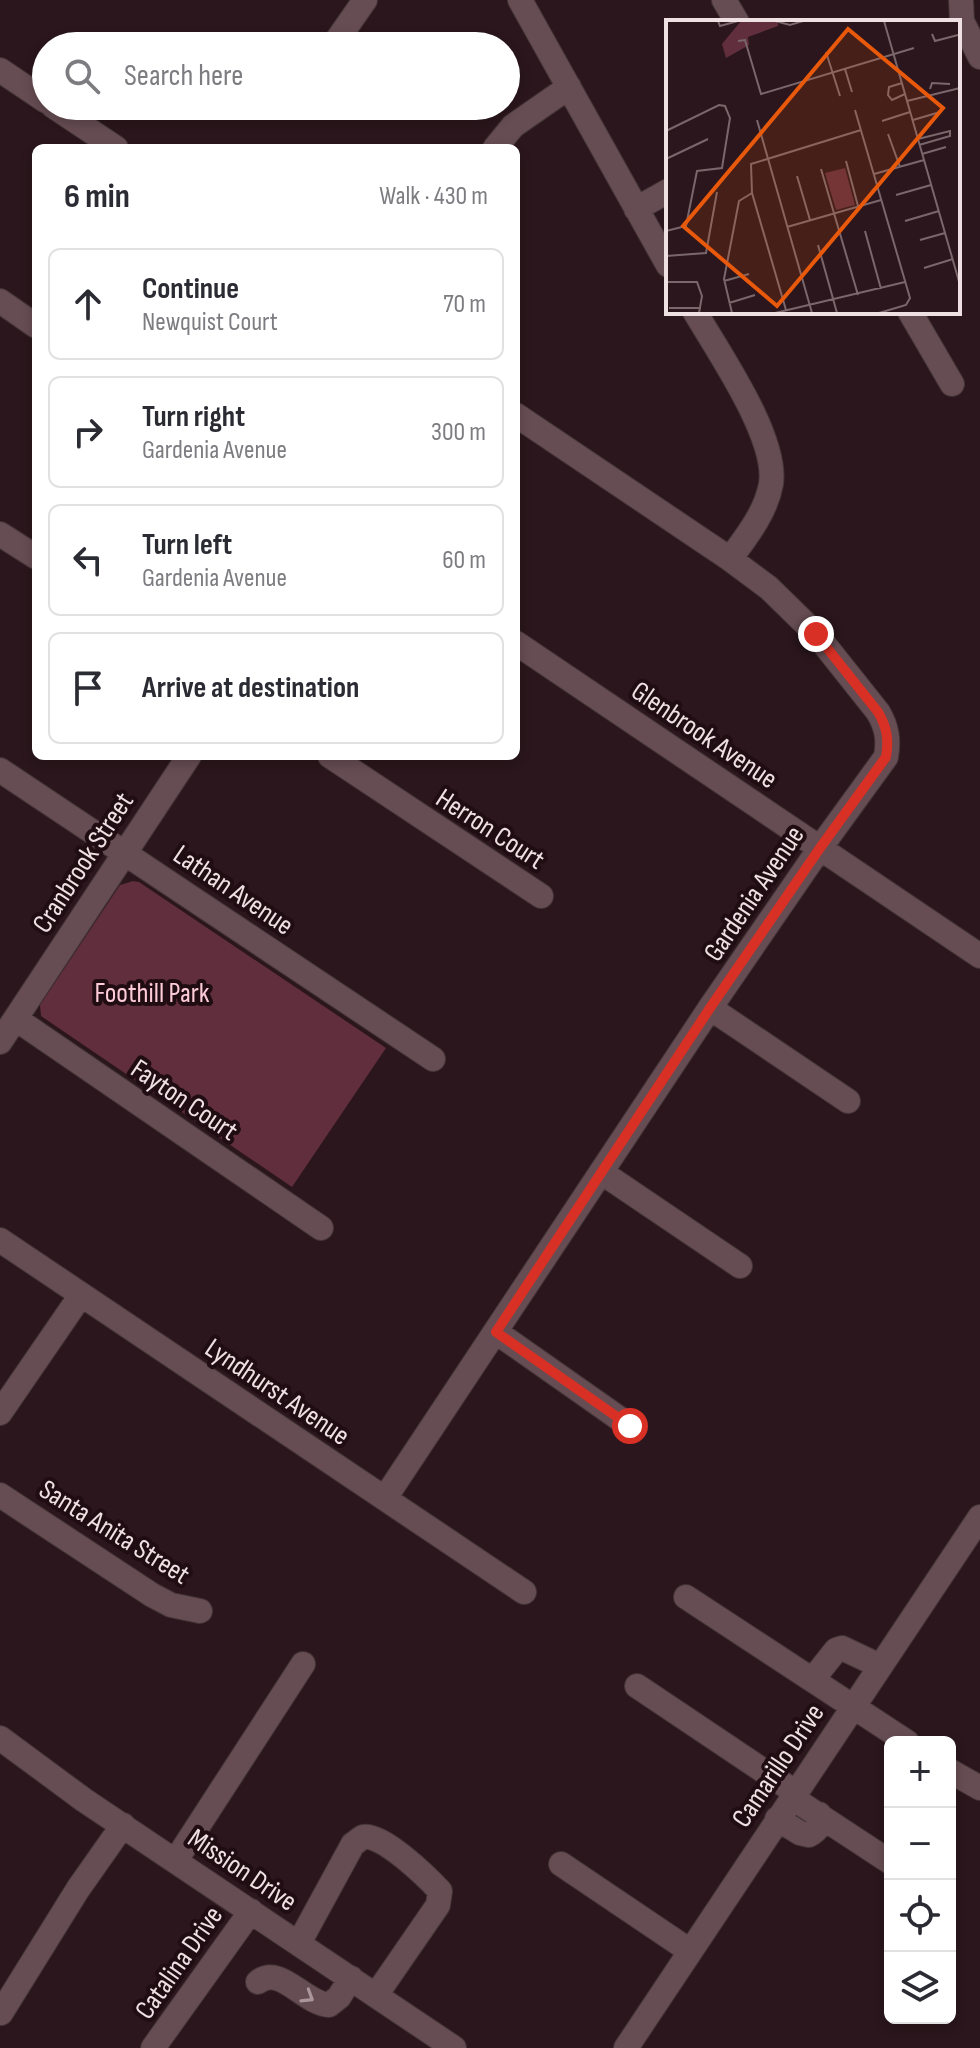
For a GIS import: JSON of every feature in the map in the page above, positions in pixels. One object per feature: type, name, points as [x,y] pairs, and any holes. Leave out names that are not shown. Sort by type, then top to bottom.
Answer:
[{"type":"street","points":[[343,32],[365,0]]},
{"type":"street","points":[[520,0],[666,262]]},
{"type":"street","points":[[724,0],[736,20]]},
{"type":"street","points":[[960,3],[969,39],[980,57]]},
{"type":"street","points":[[0,70],[32,92]]},
{"type":"street","points":[[498,144],[513,126],[569,87]]},
{"type":"street","points":[[74,120],[110,144]]},
{"type":"street","points":[[636,209],[666,192]]},
{"type":"street","points":[[0,301],[32,323]]},
{"type":"street","points":[[696,314],[747,404],[766,441],[770,457],[771,483],[767,500],[730,559]]},
{"type":"street","points":[[911,314],[952,384]]},
{"type":"street","name":"Gardenia Avenue","points":[[385,1498],[710,1008],[886,757],[888,745],[886,726],[878,712],[796,612],[730,559],[520,418]]},
{"type":"street","points":[[0,534],[32,554]]},
{"type":"street","name":"Glenbrook Avenue","points":[[520,646],[980,956]]},
{"type":"street","name":"Cranbrook Street","points":[[0,1042],[186,760]]},
{"type":"street","name":"Herron Court","points":[[336,760],[541,896]]},
{"type":"street","name":"Lathan Avenue","points":[[0,770],[433,1059]]},
{"type":"street","points":[[710,1008],[848,1101]]},
{"type":"street","name":"Fayton Court","points":[[16,1019],[321,1228]]},
{"type":"street","points":[[601,1172],[740,1266]]},
{"type":"street","name":"Lyndhurst Avenue","points":[[0,1240],[524,1592]]},
{"type":"street","points":[[0,1413],[81,1295]]},
{"type":"street","points":[[496,1332],[630,1426]]},
{"type":"street","name":"Santa Anita Street","points":[[0,1495],[152,1595],[171,1605],[200,1611]]},
{"type":"street","name":"Camarillo Drive","points":[[626,2048],[980,1517]]},
{"type":"street","points":[[686,1597],[898,1736]]},
{"type":"street","points":[[813,1679],[836,1650],[842,1648],[880,1666]]},
{"type":"street","points":[[176,1860],[303,1664]]},
{"type":"street","points":[[637,1686],[884,1858]]},
{"type":"street","name":"Mission Drive","points":[[0,1738],[123,1825],[454,2048]]},
{"type":"street","points":[[956,1774],[980,1788]]},
{"type":"street","points":[[777,1819],[809,1835],[819,1825],[819,1814]]},
{"type":"street","points":[[1,2013],[70,1901],[123,1825]]},
{"type":"street","points":[[299,1943],[353,1844],[362,1837],[371,1837],[400,1855],[440,1891],[438,1905],[376,1995]]},
{"type":"street","points":[[561,1864],[690,1951]]},
{"type":"street","name":"Catalina Drive","points":[[153,2048],[251,1911]]},
{"type":"street","points":[[258,1982],[274,1976],[320,2005],[329,2005],[339,1997],[351,1978]]},
{"type":"green space","name":"Foothill Park","points":[[139,882],[386,1048],[292,1187],[41,1016],[40,1005],[120,885]]},
{"type":"route","points":[[630,1426],[496,1332],[710,1008],[886,757],[886,726],[816,634]]}]
